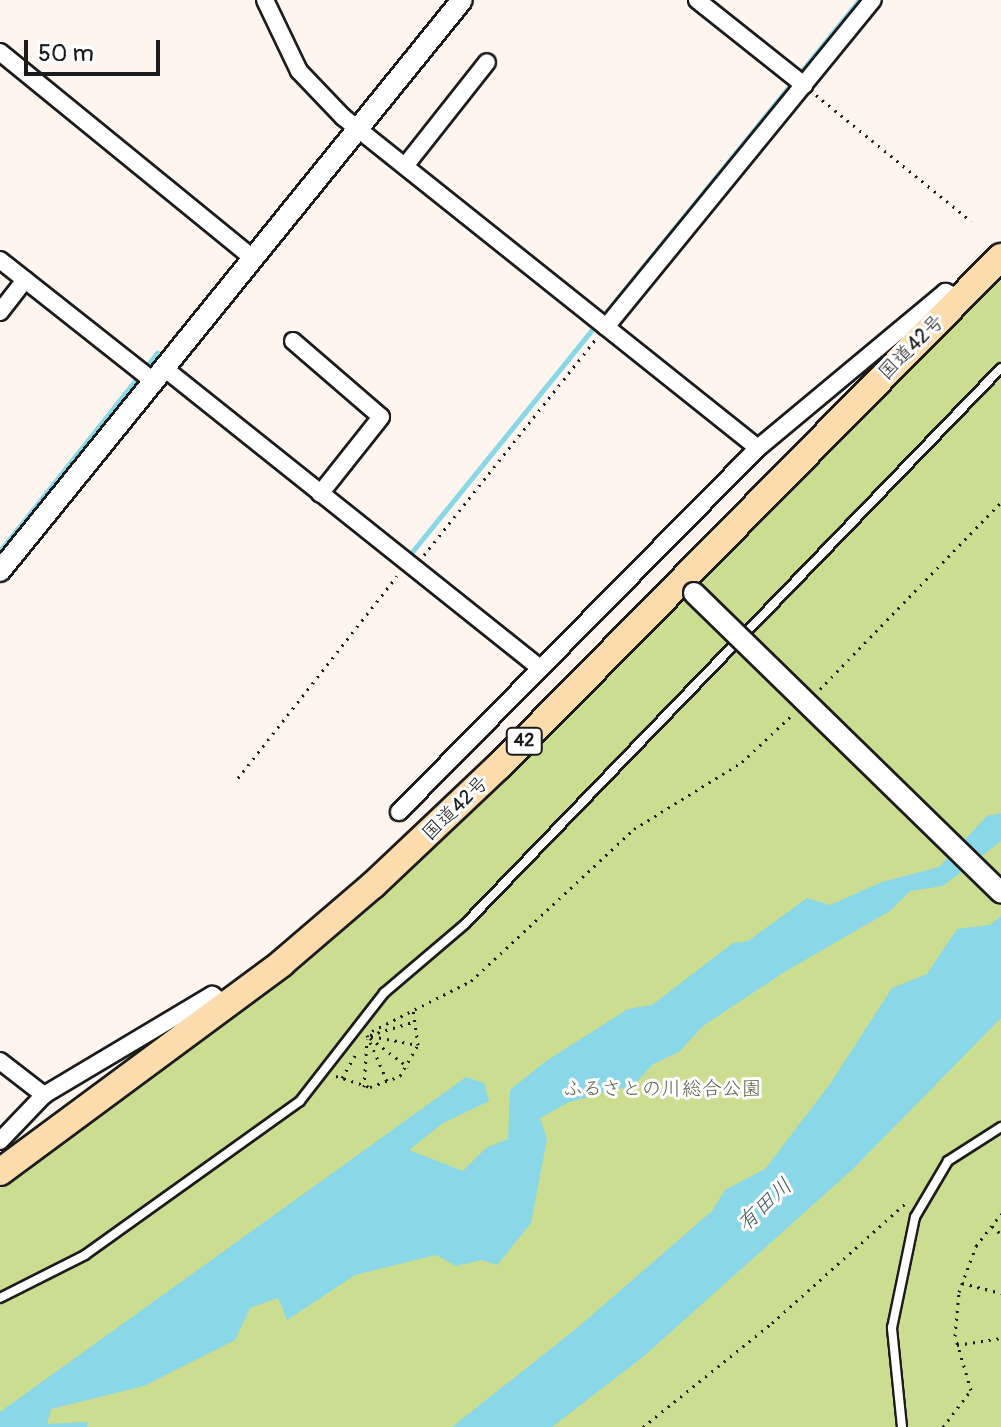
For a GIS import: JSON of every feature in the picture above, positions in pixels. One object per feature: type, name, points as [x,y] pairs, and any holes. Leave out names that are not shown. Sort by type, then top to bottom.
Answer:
[{"type":"highway","name":"国道42号","points":[[0,1172],[227,1005],[334,920],[433,830],[688,586],[1001,257]]},
{"type":"street","points":[[265,0],[299,71],[358,128],[758,448]]},
{"type":"street","points":[[0,571],[462,0]]},
{"type":"street","points":[[697,0],[804,85]]},
{"type":"street","points":[[606,327],[873,0]]},
{"type":"street","points":[[0,52],[253,258]]},
{"type":"street","points":[[405,166],[487,62]]},
{"type":"street","points":[[0,260],[320,494],[537,666]]},
{"type":"street","points":[[0,312],[25,280]]},
{"type":"street","points":[[399,812],[537,666],[758,448],[945,292],[960,298]]},
{"type":"street","points":[[293,341],[381,417],[320,494]]},
{"type":"street","points":[[688,586],[1001,893]]},
{"type":"street","points":[[0,1141],[44,1095],[212,995],[227,1005]]},
{"type":"street","points":[[0,1061],[44,1095]]},
{"type":"lane","points":[[0,1298],[97,1247],[284,1114],[329,1070],[384,993],[465,924],[1001,368]]},
{"type":"lane","points":[[902,1427],[893,1361],[894,1304],[920,1205],[941,1171],[966,1146],[1001,1127]]},
{"type":"path","points":[[804,85],[971,221]]},
{"type":"path","points":[[238,778],[606,327]]},
{"type":"path","points":[[819,690],[1001,502]]},
{"type":"path","points":[[349,1042],[471,981],[634,829],[742,762],[798,710]]},
{"type":"path","points":[[329,1070],[341,1079],[364,1087],[388,1083],[409,1068],[418,1045],[413,1011]]},
{"type":"path","points":[[341,1079],[366,1035],[416,1021]]},
{"type":"path","points":[[366,1035],[418,1045]]},
{"type":"path","points":[[366,1035],[409,1068]]},
{"type":"path","points":[[366,1035],[388,1083]]},
{"type":"path","points":[[364,1087],[366,1035]]},
{"type":"path","points":[[643,1427],[784,1313],[941,1171]]},
{"type":"path","points":[[943,1427],[971,1390],[956,1345],[955,1315],[962,1282],[991,1225],[1001,1214]]},
{"type":"path","points":[[991,1225],[1001,1234]]},
{"type":"path","points":[[962,1282],[1001,1293]]},
{"type":"path","points":[[956,1345],[1001,1338]]},
{"type":"green space","name":"ふるさとの川総合公園","points":[[1001,267],[1001,1427],[0,1427],[0,1178],[280,971]]},
{"type":"water","points":[[1001,813],[1001,841],[943,886],[910,891],[890,911],[786,971],[703,1026],[679,1052],[653,1064],[634,1085],[569,1102],[540,1118],[547,1139],[531,1223],[497,1265],[482,1260],[456,1266],[436,1255],[355,1275],[287,1320],[278,1298],[250,1308],[235,1340],[144,1386],[51,1409],[47,1424],[88,1422],[87,1427],[0,1427],[0,1412],[466,1077],[484,1083],[489,1101],[443,1123],[409,1150],[463,1171],[486,1148],[508,1139],[510,1090],[546,1061],[628,1009],[652,1005],[733,943],[748,941],[807,898],[830,905],[882,882],[939,867],[987,816]]},
{"type":"water","name":"有田川","points":[[1001,916],[1001,1018],[853,1169],[644,1356],[552,1427],[452,1427],[577,1328],[712,1211],[725,1190],[765,1169],[830,1084],[892,988],[927,974],[957,929],[990,925]]},
{"type":"waterway","points":[[407,558],[859,0]]},
{"type":"waterway","points":[[0,551],[157,353],[165,359]]}]
